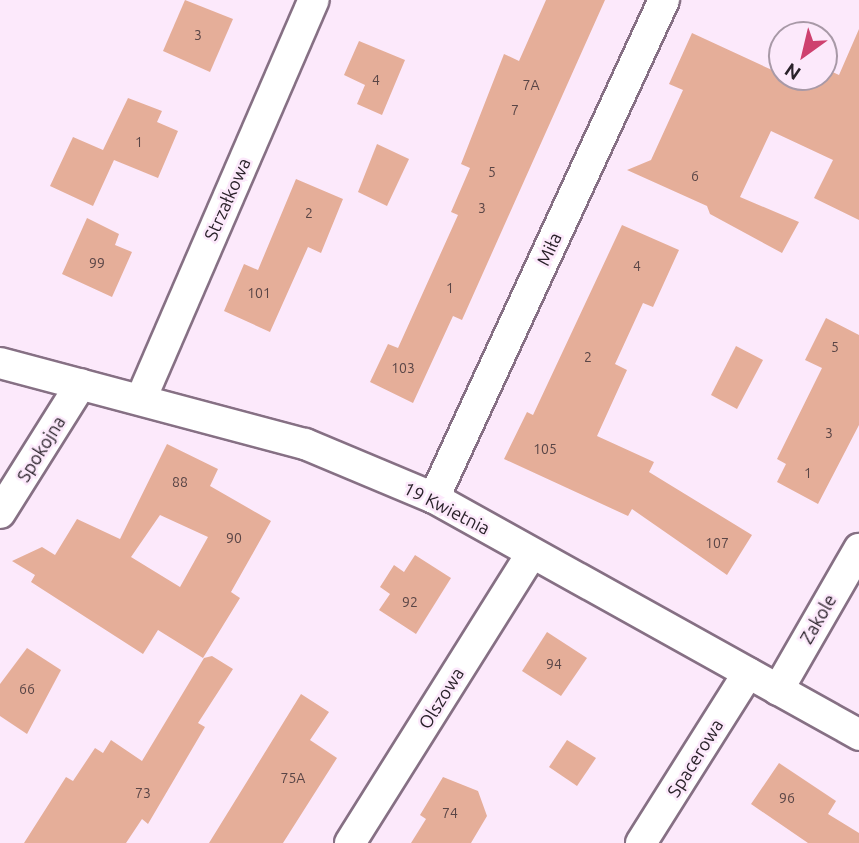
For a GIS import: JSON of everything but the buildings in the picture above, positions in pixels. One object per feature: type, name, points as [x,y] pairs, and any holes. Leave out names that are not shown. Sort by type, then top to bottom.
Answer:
[{"type":"street","name":"Strzałkowa","points":[[141,399],[314,0]]},
{"type":"street","name":"Miła","points":[[434,498],[664,0]]},
{"type":"street","name":"19 Kwietnia","points":[[0,363],[306,444],[434,498],[859,736]]},
{"type":"street","name":"Spokojna","points":[[0,513],[81,384]]},
{"type":"street","name":"Zakole","points":[[778,690],[859,549]]},
{"type":"street","name":"Olszowa","points":[[350,843],[532,553]]},
{"type":"street","name":"Spacerowa","points":[[641,843],[748,673]]}]
